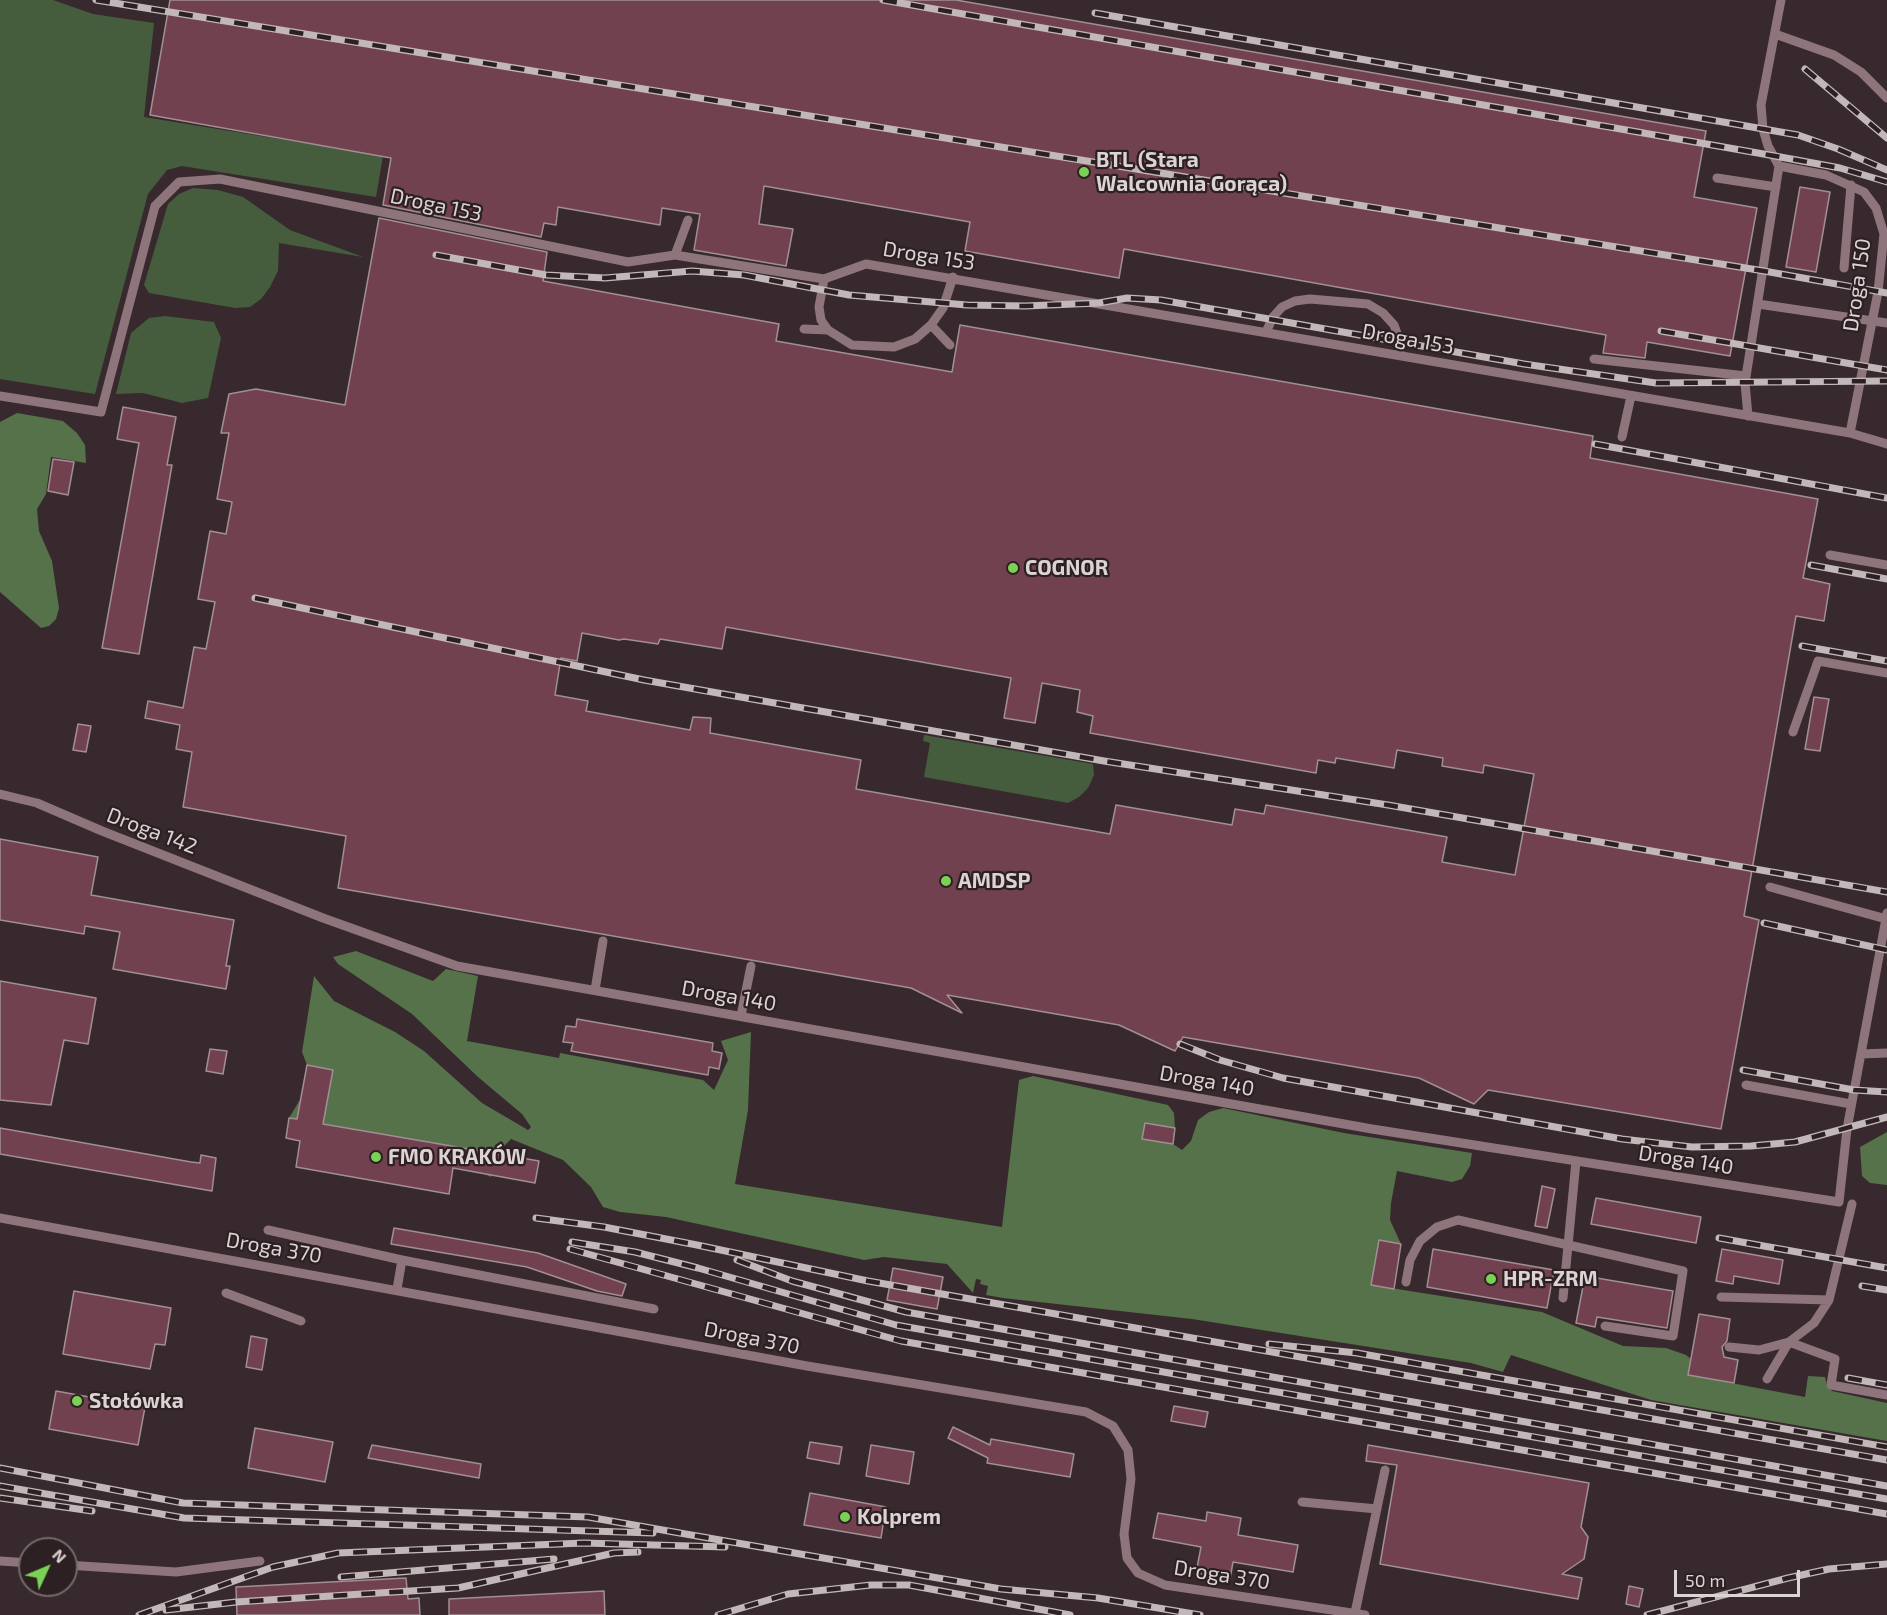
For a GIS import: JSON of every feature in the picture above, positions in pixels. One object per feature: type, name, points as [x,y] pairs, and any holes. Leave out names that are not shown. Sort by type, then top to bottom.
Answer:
[{"type":"lane","points":[[1748,416],[1746,376],[1779,166],[1763,129],[1761,105],[1781,0]]},
{"type":"lane","points":[[1775,34],[1834,54],[1861,72],[1887,98]]},
{"type":"lane","name":"Droga 150","points":[[1779,166],[1826,175],[1851,184],[1864,192],[1876,208],[1884,234],[1871,321],[1850,433]]},
{"type":"lane","points":[[1717,178],[1776,187]]},
{"type":"lane","name":"Droga 153","points":[[0,396],[101,412],[155,206],[179,182],[219,179],[628,262],[675,255],[824,279],[866,264],[953,277],[1850,433]]},
{"type":"lane","points":[[1844,268],[1851,184]]},
{"type":"lane","points":[[675,255],[688,220]]},
{"type":"lane","points":[[824,279],[819,308],[821,320],[828,330],[852,345],[894,347],[915,339],[931,325],[943,308],[953,277]]},
{"type":"lane","points":[[1266,332],[1273,317],[1282,307],[1295,301],[1310,299],[1368,304],[1383,313],[1394,325],[1399,339],[1400,356]]},
{"type":"lane","points":[[1758,304],[1887,323]]},
{"type":"lane","points":[[931,325],[950,345]]},
{"type":"lane","points":[[804,329],[828,330]]},
{"type":"lane","points":[[1594,359],[1746,376]]},
{"type":"lane","points":[[1622,437],[1631,396]]},
{"type":"lane","points":[[1850,433],[1887,444]]},
{"type":"lane","points":[[1830,555],[1887,565]]},
{"type":"lane","points":[[1793,732],[1818,661],[1887,673]]},
{"type":"lane","name":"Droga 142","points":[[0,794],[38,803],[102,831],[290,904]]},
{"type":"lane","points":[[1770,887],[1886,916]]},
{"type":"lane","name":"Droga 140","points":[[290,904],[457,966],[1372,1129],[1839,1202],[1851,1104],[1886,916]]},
{"type":"lane","points":[[595,990],[603,940]]},
{"type":"lane","points":[[741,1016],[751,966]]},
{"type":"lane","points":[[1861,1054],[1887,1053]]},
{"type":"lane","points":[[1746,1085],[1851,1104]]},
{"type":"lane","points":[[1563,1298],[1576,1161]]},
{"type":"lane","points":[[1767,1379],[1789,1342],[1814,1323],[1829,1300],[1852,1204]]},
{"type":"lane","name":"Droga 370","points":[[0,1218],[807,1366],[1086,1412],[1113,1426],[1128,1450],[1131,1479],[1124,1534],[1127,1557],[1138,1573],[1165,1585],[1308,1611],[1365,1615]]},
{"type":"lane","points":[[1406,1282],[1410,1260],[1420,1241],[1437,1227],[1458,1220],[1683,1271],[1673,1336],[1605,1326]]},
{"type":"lane","points":[[268,1230],[402,1260],[654,1309]]},
{"type":"lane","points":[[397,1289],[402,1260]]},
{"type":"lane","points":[[226,1293],[301,1321]]},
{"type":"lane","points":[[1721,1297],[1829,1300]]},
{"type":"lane","points":[[1729,1347],[1759,1350],[1789,1342],[1835,1359],[1831,1385],[1887,1395]]},
{"type":"lane","points":[[1355,1613],[1385,1470]]},
{"type":"lane","points":[[1302,1502],[1377,1509]]},
{"type":"lane","points":[[0,1561],[18,1562]]},
{"type":"lane","points":[[78,1566],[177,1572],[260,1561]]},
{"type":"green space","points":[[0,0],[53,0],[93,14],[154,23],[144,117],[383,156],[376,197],[182,166],[167,170],[148,194],[95,394],[0,379]]},
{"type":"green space","points":[[193,188],[218,190],[243,197],[290,230],[363,257],[279,243],[278,271],[261,299],[250,307],[235,308],[149,293],[144,285],[168,204],[179,194]]},
{"type":"green space","points":[[165,316],[214,322],[221,338],[208,398],[182,403],[143,393],[116,394],[131,333],[149,318]]},
{"type":"green space","points":[[17,413],[63,421],[77,433],[85,445],[86,463],[51,457],[46,494],[37,509],[39,531],[52,561],[59,608],[56,619],[49,626],[41,628],[0,592],[0,422]]},
{"type":"green space","points":[[924,735],[1093,764],[1094,775],[1088,788],[1068,803],[924,777],[930,743],[923,741]]},
{"type":"green space","points":[[356,951],[433,981],[446,969],[478,976],[467,1041],[559,1058],[560,1053],[703,1080],[714,1090],[728,1060],[721,1041],[751,1032],[748,1110],[735,1184],[1002,1227],[1019,1080],[1033,1076],[1168,1105],[1174,1113],[1175,1128],[1145,1123],[1142,1139],[1173,1144],[1182,1150],[1191,1141],[1198,1120],[1209,1112],[1223,1108],[1344,1133],[1472,1153],[1470,1166],[1462,1179],[1452,1182],[1397,1171],[1390,1220],[1401,1244],[1379,1241],[1372,1285],[1542,1312],[1623,1346],[1666,1348],[1686,1355],[1691,1359],[1689,1375],[1805,1397],[1808,1376],[1825,1377],[1832,1391],[1887,1403],[1887,1441],[1651,1400],[1511,1355],[1503,1372],[1471,1363],[1192,1319],[986,1295],[988,1286],[980,1284],[981,1280],[976,1279],[973,1293],[947,1264],[884,1257],[864,1260],[666,1217],[620,1212],[603,1207],[591,1187],[563,1160],[511,1139],[495,1155],[491,1177],[482,1173],[479,1151],[289,1118],[301,1098],[327,1102],[333,1070],[307,1065],[302,1052],[314,976],[334,1001],[395,1032],[424,1051],[482,1103],[528,1130],[531,1127],[522,1114],[478,1077],[412,1014],[338,964],[333,957]]},
{"type":"green space","points":[[1887,1132],[1887,1185],[1870,1183],[1862,1176],[1860,1147]]},
{"type":"building","name":"BTL (Stara Walcownia Gorąca)","points":[[170,0],[956,0],[1706,131],[1694,197],[1757,208],[1730,356],[1647,342],[1645,358],[1603,353],[1606,335],[1124,249],[1119,278],[965,251],[970,222],[764,186],[759,224],[793,229],[786,266],[694,250],[700,214],[662,208],[660,225],[558,207],[556,225],[544,223],[541,237],[383,205],[391,158],[150,115]]},
{"type":"building","points":[[1800,187],[1830,192],[1816,272],[1786,267]]},
{"type":"building","name":"COGNOR","points":[[379,218],[547,252],[543,281],[779,324],[776,341],[952,372],[960,325],[1593,436],[1590,458],[1818,499],[1803,578],[1830,584],[1824,621],[1796,616],[1744,916],[1759,920],[1721,1129],[1488,1090],[1474,1104],[1419,1078],[1183,1037],[1175,1051],[1119,1025],[947,995],[962,1013],[911,988],[338,888],[346,836],[183,807],[192,752],[176,749],[180,725],[145,718],[148,701],[183,708],[194,647],[206,649],[215,602],[198,599],[210,531],[226,534],[232,502],[217,499],[229,433],[221,433],[229,394],[256,389],[345,405]],"holes":[[[726,627],[1011,678],[1004,718],[1035,723],[1042,683],[1080,690],[1077,712],[1093,716],[1090,733],[1316,773],[1318,760],[1335,763],[1336,758],[1394,768],[1397,750],[1443,758],[1442,766],[1483,773],[1484,765],[1534,774],[1515,875],[1442,862],[1447,837],[1266,805],[1264,814],[1235,809],[1232,825],[1116,805],[1110,834],[856,789],[861,760],[710,733],[711,718],[693,717],[690,730],[586,711],[588,701],[555,695],[561,658],[577,661],[582,633],[658,644],[660,639],[722,649]]]},
{"type":"building","points":[[123,407],[176,417],[167,465],[172,465],[139,654],[102,648],[139,443],[117,439]]},
{"type":"building","points":[[53,459],[74,462],[68,495],[48,491]]},
{"type":"building","points":[[1814,697],[1829,699],[1820,751],[1805,749]]},
{"type":"building","points":[[78,724],[91,726],[86,752],[73,750]]},
{"type":"building","points":[[0,839],[98,857],[91,895],[234,920],[226,966],[230,966],[226,989],[113,969],[120,932],[85,926],[84,934],[0,920]]},
{"type":"building","points":[[0,981],[96,998],[88,1044],[64,1040],[51,1105],[0,1100]]},
{"type":"building","points":[[577,1019],[713,1043],[712,1051],[722,1053],[719,1069],[709,1067],[708,1075],[571,1051],[573,1043],[563,1042],[566,1026],[576,1027]]},
{"type":"building","points":[[210,1049],[227,1051],[223,1074],[206,1071]]},
{"type":"building","name":"FMO KRAKÓW","points":[[307,1065],[333,1070],[323,1124],[539,1161],[535,1183],[453,1168],[449,1194],[296,1167],[300,1141],[286,1138],[289,1118],[297,1119]]},
{"type":"building","points":[[1145,1123],[1175,1128],[1173,1144],[1142,1139]]},
{"type":"building","points":[[0,1128],[191,1162],[200,1163],[201,1155],[216,1158],[212,1191],[0,1154]]},
{"type":"building","points":[[1542,1186],[1555,1189],[1547,1228],[1535,1226]]},
{"type":"building","name":"HPR-ZRM","points":[[1596,1198],[1701,1217],[1696,1243],[1591,1224]]},
{"type":"building","points":[[394,1228],[538,1253],[626,1284],[622,1296],[597,1291],[527,1267],[391,1244]]},
{"type":"building","points":[[1379,1240],[1401,1244],[1394,1289],[1371,1285]]},
{"type":"building","name":"HPR-ZRM","points":[[1433,1249],[1554,1270],[1547,1308],[1427,1287]]},
{"type":"building","points":[[1722,1249],[1783,1260],[1779,1284],[1734,1276],[1733,1284],[1716,1281]]},
{"type":"building","points":[[893,1268],[943,1277],[937,1309],[887,1300]]},
{"type":"building","name":"HPR-ZRM","points":[[1585,1276],[1673,1291],[1667,1328],[1597,1317],[1595,1327],[1576,1323]]},
{"type":"building","points":[[74,1291],[171,1308],[165,1345],[155,1344],[150,1369],[63,1354]]},
{"type":"building","points":[[1699,1314],[1730,1319],[1727,1341],[1722,1347],[1724,1357],[1738,1360],[1734,1383],[1688,1375]]},
{"type":"building","points":[[251,1336],[267,1339],[262,1370],[246,1367]]},
{"type":"building","points":[[56,1391],[145,1407],[138,1445],[49,1429]]},
{"type":"building","points":[[1174,1406],[1208,1412],[1205,1427],[1171,1421]]},
{"type":"building","points":[[953,1427],[990,1445],[991,1439],[1074,1454],[1070,1477],[987,1463],[988,1458],[948,1438]]},
{"type":"building","points":[[255,1428],[333,1442],[325,1482],[248,1468]]},
{"type":"building","points":[[810,1442],[842,1447],[839,1464],[807,1458]]},
{"type":"building","points":[[372,1445],[481,1464],[479,1478],[368,1458]]},
{"type":"building","points":[[871,1445],[914,1452],[909,1484],[866,1476]]},
{"type":"building","points":[[1368,1445],[1589,1483],[1581,1527],[1588,1537],[1584,1559],[1562,1574],[1582,1578],[1578,1599],[1380,1564],[1397,1465],[1366,1461]]},
{"type":"building","name":"Kolprem","points":[[810,1493],[886,1507],[881,1538],[804,1525]]},
{"type":"building","points":[[1207,1512],[1241,1518],[1238,1535],[1298,1545],[1293,1572],[1233,1562],[1230,1579],[1196,1573],[1201,1547],[1153,1538],[1158,1513],[1206,1521]]},
{"type":"building","points":[[406,1578],[408,1599],[419,1598],[420,1615],[237,1615],[236,1587]]},
{"type":"building","points":[[1629,1586],[1643,1589],[1639,1607],[1626,1604]]},
{"type":"building","points":[[604,1591],[605,1615],[449,1615],[449,1599]]},
{"type":"railway","points":[[96,0],[1764,271],[1887,293]]},
{"type":"railway","points":[[883,0],[1775,156],[1840,168],[1887,182]]},
{"type":"railway","points":[[1095,13],[1798,135],[1887,170]]},
{"type":"railway","points":[[1805,69],[1887,138]]},
{"type":"railway","points":[[436,255],[546,275],[605,278],[692,271],[744,275],[849,295],[967,305],[1025,306],[1099,303],[1127,298],[1161,300],[1524,364],[1656,383],[1887,381]]},
{"type":"railway","points":[[1661,331],[1887,370]]},
{"type":"railway","points":[[1595,444],[1887,498]]},
{"type":"railway","points":[[1811,565],[1887,579]]},
{"type":"railway","points":[[255,598],[644,680],[1104,761],[1388,805],[1887,892]]},
{"type":"railway","points":[[1802,646],[1887,661]]},
{"type":"railway","points":[[1764,923],[1887,950]]},
{"type":"railway","points":[[1180,1044],[1220,1060],[1283,1078],[1622,1139],[1692,1147],[1751,1146],[1795,1142],[1887,1117]]},
{"type":"railway","points":[[1743,1070],[1854,1090],[1887,1092]]},
{"type":"railway","points":[[536,1218],[604,1227],[868,1281],[1887,1460]]},
{"type":"railway","points":[[1719,1238],[1887,1268]]},
{"type":"railway","points":[[572,1242],[635,1252],[698,1268],[896,1325],[1887,1499]]},
{"type":"railway","points":[[570,1249],[901,1341],[1887,1514]]},
{"type":"railway","points":[[737,1260],[792,1281],[906,1312],[1887,1486]]},
{"type":"railway","points":[[1862,1286],[1887,1290]]},
{"type":"railway","points":[[1269,1344],[1357,1353],[1887,1447]]},
{"type":"railway","points":[[1848,1378],[1887,1385]]},
{"type":"railway","points":[[0,1468],[183,1503],[588,1517],[1001,1589],[1098,1598],[1200,1615]]},
{"type":"railway","points":[[0,1486],[184,1518],[653,1533]]},
{"type":"railway","points":[[0,1498],[92,1511]]},
{"type":"railway","points":[[139,1615],[273,1567],[338,1553],[584,1543],[725,1547]]},
{"type":"railway","points":[[166,1610],[236,1602],[458,1588],[614,1553],[638,1552]]},
{"type":"railway","points":[[341,1577],[554,1559]]},
{"type":"railway","points":[[1647,1615],[1829,1569],[1887,1564]]},
{"type":"railway","points":[[718,1615],[788,1594],[871,1585],[909,1585],[1070,1615]]},
{"type":"place","name":"BTL (Stara Walcownia Gorąca)","points":[[1084,172]]},
{"type":"place","name":"COGNOR","points":[[1013,568]]},
{"type":"place","name":"AMDSP","points":[[946,881]]},
{"type":"place","name":"FMO KRAKÓW","points":[[376,1157]]},
{"type":"place","name":"HPR-ZRM","points":[[1491,1279]]},
{"type":"place","name":"Stołówka","points":[[77,1401]]},
{"type":"place","name":"Kolprem","points":[[845,1517]]}]
